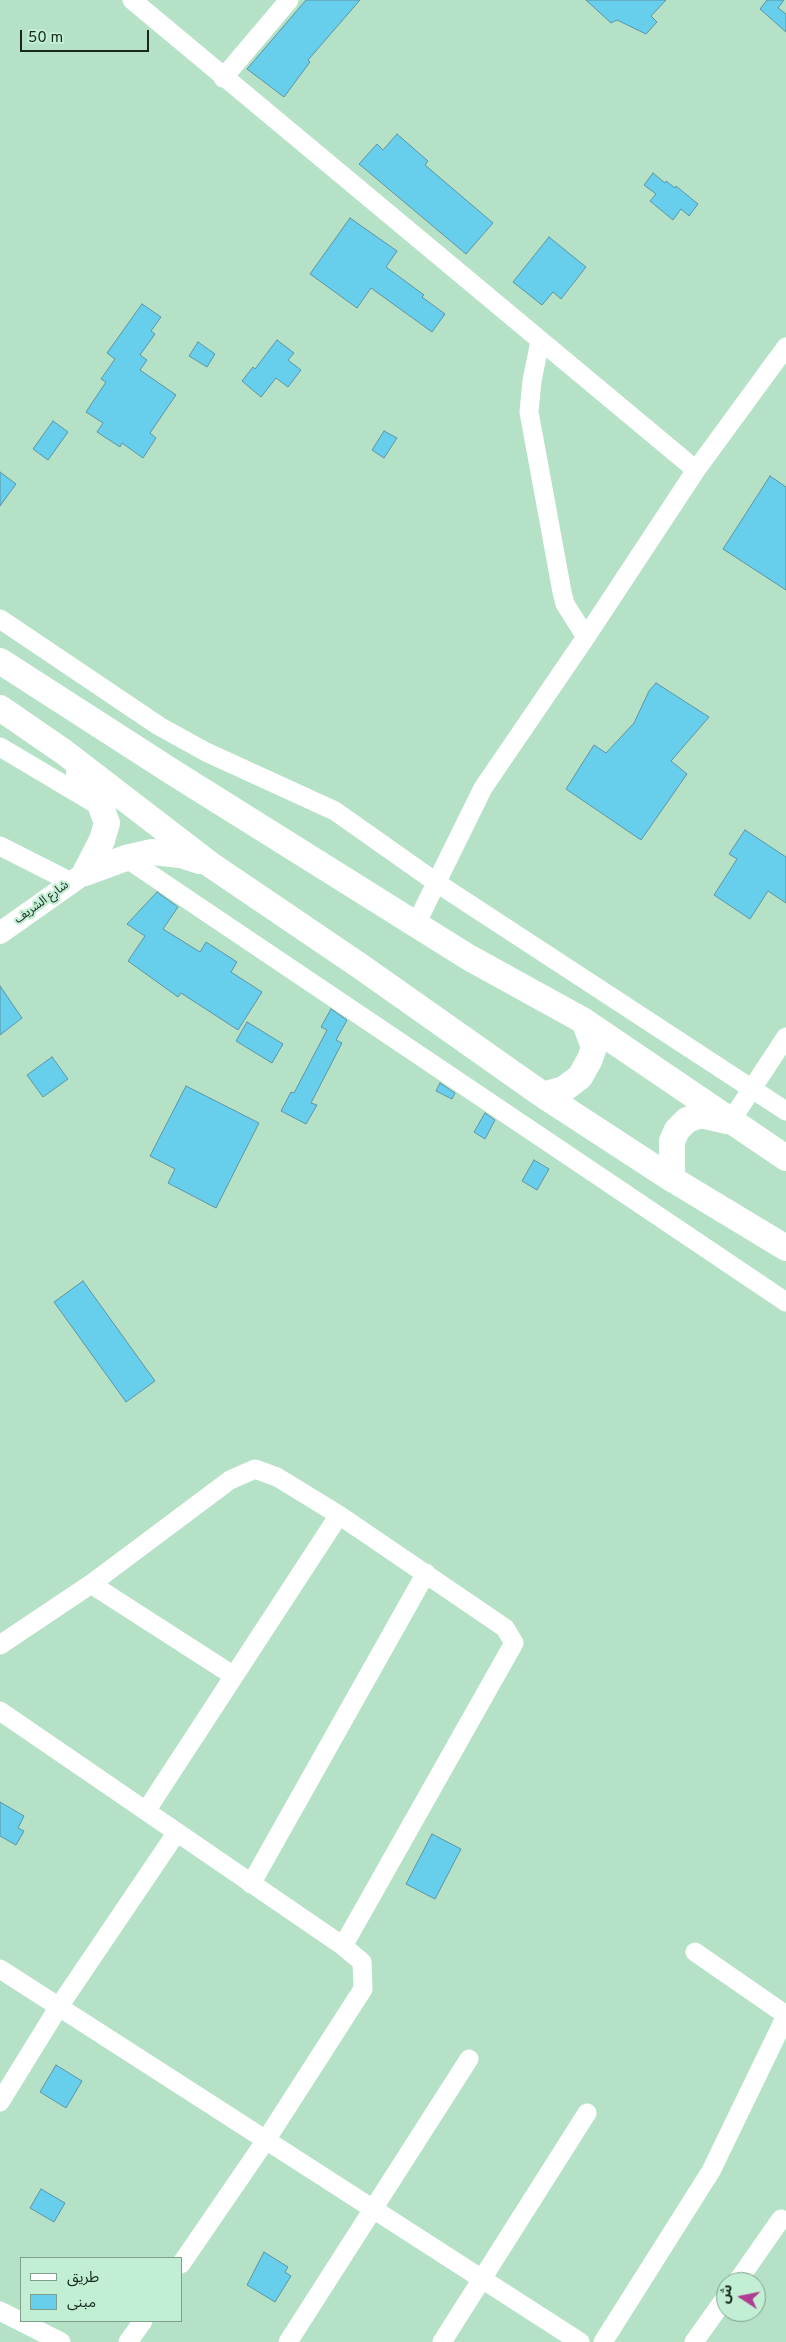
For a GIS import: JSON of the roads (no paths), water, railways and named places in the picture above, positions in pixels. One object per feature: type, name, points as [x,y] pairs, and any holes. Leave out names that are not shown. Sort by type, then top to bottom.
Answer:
[{"type":"highway","points":[[0,661],[174,773],[468,957],[584,1021],[730,1122],[786,1158]]},
{"type":"highway","points":[[0,708],[64,752],[211,865],[360,966],[543,1095],[672,1179],[786,1248]]},
{"type":"highway","points":[[64,752],[97,796],[104,809],[107,823],[102,840],[78,878]]},
{"type":"highway","points":[[78,878],[126,858],[152,852],[165,853],[211,865]]},
{"type":"highway","points":[[543,1095],[564,1089],[580,1078],[594,1047],[584,1021]]},
{"type":"highway","points":[[672,1179],[671,1150],[677,1130],[687,1120],[701,1115],[730,1122]]},
{"type":"main road","name":"شارع الشريف","points":[[0,933],[78,878]]},
{"type":"street","points":[[132,0],[223,78],[696,470]]},
{"type":"street","points":[[223,78],[289,0]]},
{"type":"street","points":[[540,341],[532,382],[529,412],[562,592],[566,604],[586,637]]},
{"type":"street","points":[[416,924],[483,788],[586,637],[696,470],[786,347]]},
{"type":"street","points":[[0,619],[159,726],[206,752],[335,811],[437,883],[786,1111]]},
{"type":"street","points":[[0,747],[104,809]]},
{"type":"street","points":[[0,846],[78,878]]},
{"type":"street","points":[[126,858],[786,1302]]},
{"type":"street","points":[[730,1122],[786,1037]]},
{"type":"street","points":[[0,1645],[91,1584],[230,1480],[255,1469],[277,1477],[340,1515],[505,1628],[514,1643],[343,1946]]},
{"type":"street","points":[[146,1811],[340,1515]]},
{"type":"street","points":[[251,1884],[426,1573]]},
{"type":"street","points":[[91,1584],[234,1676]]},
{"type":"street","points":[[0,1711],[343,1946],[362,1962],[363,1989],[266,2140],[182,2263]]},
{"type":"street","points":[[0,2102],[58,2008],[177,1832]]},
{"type":"street","points":[[603,2342],[711,2171],[786,2016],[695,1952]]},
{"type":"street","points":[[0,1969],[580,2342]]},
{"type":"street","points":[[288,2342],[469,2059]]},
{"type":"street","points":[[442,2342],[587,2113]]},
{"type":"street","points":[[744,2272],[781,2219]]},
{"type":"street","points":[[694,2342],[716,2311]]},
{"type":"street","points":[[0,2312],[33,2336],[61,2342]]},
{"type":"street","points":[[128,2342],[141,2322]]}]
